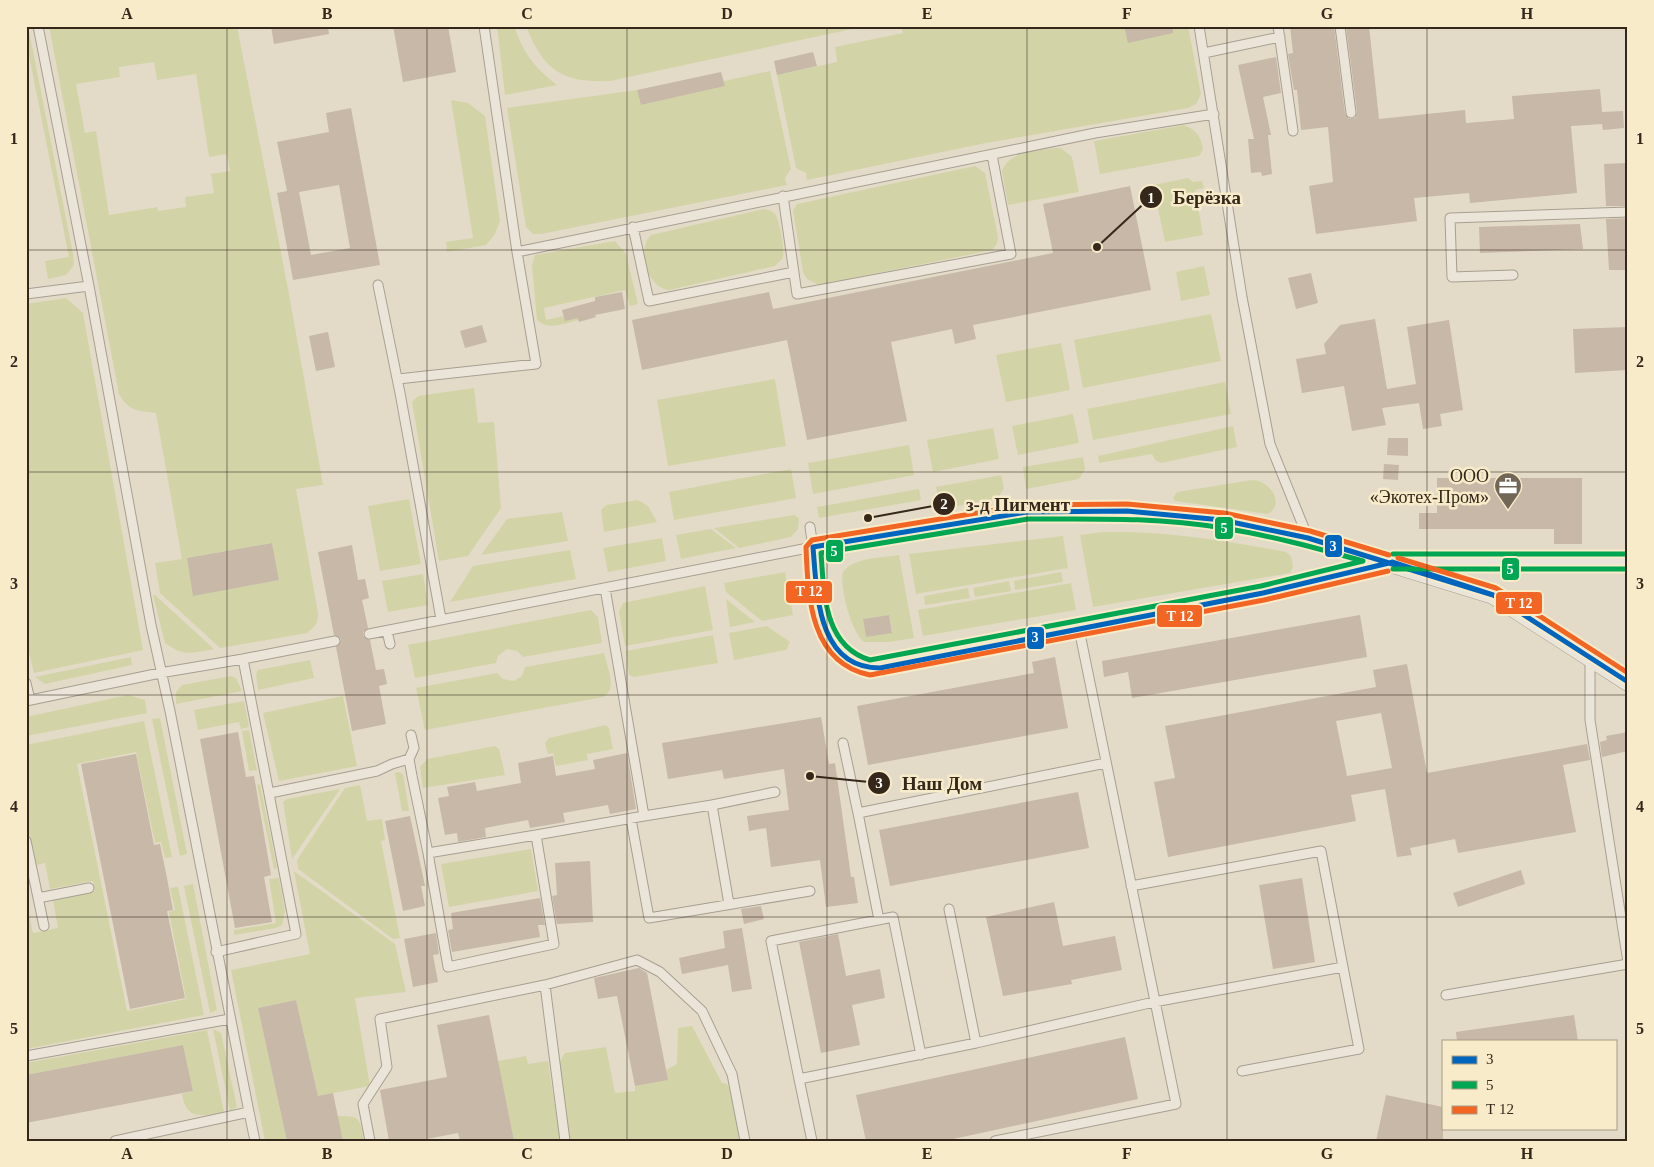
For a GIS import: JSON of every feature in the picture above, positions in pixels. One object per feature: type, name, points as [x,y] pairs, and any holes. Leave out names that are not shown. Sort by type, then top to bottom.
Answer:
[{"type":"street","points":[[1628,561],[1392,562],[1263,593],[880,668],[854,665],[838,650],[823,621],[817,591],[812,547],[1027,512],[1127,511],[1222,520],[1308,538],[1392,562],[1493,595],[1628,682]]},
{"type":"lane","points":[[38,26],[89,286],[160,673],[170,711],[216,952],[255,1141]]},
{"type":"lane","points":[[398,379],[536,364],[517,252],[484,26]]},
{"type":"lane","points":[[1199,26],[1242,297],[1270,444],[1308,538]]},
{"type":"lane","points":[[1278,26],[1293,131]]},
{"type":"lane","points":[[1340,26],[1351,113]]},
{"type":"lane","points":[[1204,53],[1280,37]]},
{"type":"lane","points":[[517,252],[1095,133],[1214,114]]},
{"type":"lane","points":[[783,196],[797,294],[1011,254],[992,155]]},
{"type":"lane","points":[[1513,275],[1452,277],[1450,218],[1628,212]]},
{"type":"lane","points":[[633,227],[649,301],[794,272]]},
{"type":"lane","points":[[378,285],[398,379],[441,619]]},
{"type":"lane","points":[[26,294],[89,286]]},
{"type":"lane","points":[[369,634],[812,547],[810,527]]},
{"type":"lane","points":[[605,588],[644,816]]},
{"type":"lane","points":[[995,1141],[1176,1104],[1079,629]]},
{"type":"lane","points":[[387,631],[390,644]]},
{"type":"lane","points":[[26,683],[28,700],[335,640]]},
{"type":"lane","points":[[1446,995],[1628,963],[1590,720],[1590,657]]},
{"type":"lane","points":[[216,952],[296,934],[270,793],[242,659]]},
{"type":"lane","points":[[411,735],[414,748],[409,759],[448,967],[554,944],[536,835]]},
{"type":"lane","points":[[843,744],[879,920]]},
{"type":"lane","points":[[270,793],[377,771],[409,759]]},
{"type":"lane","points":[[858,813],[1106,763]]},
{"type":"lane","points":[[428,853],[712,805],[775,792]]},
{"type":"lane","points":[[712,805],[729,904]]},
{"type":"lane","points":[[631,818],[649,918],[810,891]]},
{"type":"lane","points":[[26,841],[44,926]]},
{"type":"lane","points":[[1131,886],[1321,851],[1359,1049],[1242,1071]]},
{"type":"lane","points":[[38,898],[89,888]]},
{"type":"lane","points":[[949,909],[976,1044]]},
{"type":"lane","points":[[812,1141],[771,942],[893,917],[921,1055]]},
{"type":"lane","points":[[370,1141],[363,1104],[387,1067],[380,1019],[544,985],[637,960],[660,972],[702,1011],[732,1074],[745,1141]]},
{"type":"lane","points":[[800,1079],[976,1044],[1154,1002],[1344,967]]},
{"type":"lane","points":[[544,985],[566,1141]]},
{"type":"lane","points":[[26,1056],[230,1019]]},
{"type":"lane","points":[[115,1141],[249,1112]]},
{"type":"green space","points":[[26,26],[28,26],[74,265],[66,275],[48,279],[45,261],[69,257],[26,40]]},
{"type":"green space","points":[[49,26],[237,26],[289,294],[323,485],[296,489],[318,613],[317,622],[310,631],[220,648],[160,593],[155,563],[182,559],[156,413],[139,411],[130,407],[122,400],[119,394]],"holes":[[[154,62],[157,80],[196,74],[209,157],[227,154],[230,171],[211,174],[214,193],[185,197],[186,207],[158,211],[157,207],[109,215],[96,131],[85,133],[76,84],[120,77],[119,67]],[[272,543],[279,580],[194,595],[187,558]]]},
{"type":"green space","points":[[497,26],[514,26],[531,59],[557,85],[505,95]]},
{"type":"green space","points":[[526,26],[866,26],[610,81],[593,81],[579,80],[567,76],[548,64],[540,54]]},
{"type":"green space","points":[[901,26],[1188,26],[1201,94],[1196,104],[1188,108],[986,143],[807,180],[806,173],[796,168],[777,75],[837,62],[835,47],[903,33]]},
{"type":"green space","points":[[770,71],[791,169],[785,178],[787,185],[541,234],[533,234],[526,227],[507,108],[637,90],[641,105],[724,86],[724,81]]},
{"type":"green space","points":[[451,100],[468,103],[485,116],[500,221],[495,234],[486,245],[447,252],[446,242],[473,238]]},
{"type":"green space","points":[[1184,125],[1192,129],[1200,138],[1203,150],[1199,156],[1100,174],[1094,141]]},
{"type":"green space","points":[[1061,148],[1072,157],[1079,192],[1008,205],[1002,171],[1006,164],[1011,159],[1024,153]]},
{"type":"green space","points":[[975,166],[985,173],[998,237],[997,244],[992,250],[819,285],[807,279],[803,272],[793,211],[797,204]]},
{"type":"green space","points":[[1188,178],[1193,182],[1202,181],[1204,188],[1195,190],[1203,235],[1165,242],[1153,185]]},
{"type":"green space","points":[[764,209],[775,214],[777,217],[782,236],[783,258],[775,266],[669,290],[661,288],[655,283],[646,267],[644,258],[644,249],[651,235]]},
{"type":"green space","points":[[615,241],[626,254],[638,304],[630,306],[625,290],[544,308],[546,320],[577,313],[579,320],[552,326],[537,320],[532,265],[535,255]]},
{"type":"green space","points":[[1204,266],[1210,295],[1181,301],[1176,272]]},
{"type":"green space","points":[[66,298],[83,313],[143,650],[34,673],[26,640],[26,304]]},
{"type":"green space","points":[[1211,314],[1221,361],[1083,388],[1074,340]]},
{"type":"green space","points":[[1061,343],[1070,390],[1006,402],[996,355]]},
{"type":"green space","points":[[775,379],[786,446],[668,466],[657,400]]},
{"type":"green space","points":[[1225,382],[1231,414],[1093,440],[1087,409]]},
{"type":"green space","points":[[474,388],[478,423],[494,422],[501,508],[468,556],[439,561],[412,402],[418,396]]},
{"type":"green space","points":[[1073,414],[1079,443],[1018,455],[1012,426]]},
{"type":"green space","points":[[1233,426],[1237,447],[1161,463],[1155,460],[1152,454],[1099,463],[1098,456]]},
{"type":"green space","points":[[993,428],[999,459],[933,472],[927,440]]},
{"type":"green space","points":[[909,445],[914,475],[813,494],[808,463]]},
{"type":"green space","points":[[1083,457],[1085,469],[1079,479],[1026,489],[1023,467]]},
{"type":"green space","points":[[791,469],[796,498],[674,520],[669,492]]},
{"type":"green space","points":[[1001,475],[1004,488],[998,498],[948,508],[939,503],[936,487]]},
{"type":"green space","points":[[1252,480],[1264,484],[1273,493],[1275,504],[1268,514],[1175,501],[1173,498],[1177,492]]},
{"type":"green space","points":[[919,489],[921,500],[819,518],[817,507]]},
{"type":"green space","points":[[409,499],[421,564],[380,571],[368,506]]},
{"type":"green space","points":[[638,500],[648,506],[657,522],[604,532],[601,510],[606,505]]},
{"type":"green space","points":[[562,512],[568,541],[481,555],[507,519]]},
{"type":"green space","points":[[794,515],[799,518],[798,529],[791,537],[739,548],[714,528]]},
{"type":"green space","points":[[711,529],[736,548],[681,559],[676,535]]},
{"type":"green space","points":[[1103,532],[1172,535],[1217,540],[1286,552],[1291,556],[1293,567],[1290,573],[1093,607],[1080,535]]},
{"type":"green space","points":[[1063,536],[1068,568],[916,594],[909,554]]},
{"type":"green space","points":[[662,538],[666,561],[608,572],[603,548]]},
{"type":"green space","points":[[570,550],[576,579],[450,602],[473,566]]},
{"type":"green space","points":[[899,555],[914,638],[889,642],[864,642],[855,630],[848,610],[843,588],[843,572],[854,563]],"holes":[[[889,615],[892,632],[866,637],[863,619]]]},
{"type":"green space","points":[[785,572],[793,615],[762,621],[726,592],[724,583]]},
{"type":"green space","points":[[1061,572],[1063,582],[1015,590],[1014,581]]},
{"type":"green space","points":[[423,574],[428,605],[388,612],[382,581]]},
{"type":"green space","points":[[1009,581],[1011,591],[975,597],[973,588]]},
{"type":"green space","points":[[1071,583],[1076,610],[923,636],[918,610]]},
{"type":"green space","points":[[705,586],[713,630],[625,646],[619,612],[623,603]]},
{"type":"green space","points":[[968,588],[970,598],[925,605],[924,596]]},
{"type":"green space","points":[[153,595],[214,649],[188,653],[165,643]]},
{"type":"green space","points":[[726,599],[755,622],[730,627]]},
{"type":"green space","points":[[591,610],[598,617],[602,643],[523,657],[517,651],[507,649],[498,656],[496,663],[415,678],[408,645]]},
{"type":"green space","points":[[767,626],[790,642],[786,650],[734,660],[729,633]]},
{"type":"green space","points":[[713,635],[718,663],[634,677],[629,675],[626,651]]},
{"type":"green space","points":[[604,653],[611,683],[610,689],[603,697],[425,730],[416,688],[497,673],[503,679],[514,681],[522,676],[525,667]]},
{"type":"green space","points":[[131,657],[132,665],[45,684],[35,677]]},
{"type":"green space","points":[[310,660],[314,678],[258,690],[256,674],[258,670]]},
{"type":"green space","points":[[231,676],[236,678],[242,691],[176,704],[176,692],[182,685]]},
{"type":"green space","points":[[128,695],[145,700],[147,713],[26,736],[26,717]]},
{"type":"green space","points":[[343,696],[357,766],[279,781],[263,713]]},
{"type":"green space","points":[[244,701],[249,727],[241,729],[239,722],[198,730],[194,710]]},
{"type":"green space","points":[[160,718],[187,854],[180,856],[152,719]]},
{"type":"green space","points":[[144,721],[172,857],[165,858],[161,842],[155,843],[136,752],[77,764],[127,1011],[186,999],[169,912],[175,910],[170,888],[178,887],[204,1015],[26,1049],[26,901],[33,933],[58,928],[53,900],[95,891],[93,881],[50,889],[45,863],[36,865],[26,819],[26,745]]},
{"type":"green space","points":[[606,725],[609,728],[613,749],[587,754],[588,760],[556,766],[553,753],[548,754],[545,743],[549,738]]},
{"type":"green space","points":[[249,730],[257,770],[249,771],[242,731]]},
{"type":"green space","points":[[495,746],[499,749],[505,775],[423,788],[420,767],[427,759]]},
{"type":"green space","points":[[395,773],[403,774],[409,811],[402,811]]},
{"type":"green space","points":[[260,784],[277,868],[274,869],[257,785]]},
{"type":"green space","points":[[360,785],[367,821],[382,819],[385,840],[381,841],[400,938],[393,939],[298,869],[297,860],[345,788]]},
{"type":"green space","points":[[340,789],[292,859],[283,802],[287,799]]},
{"type":"green space","points":[[531,849],[538,891],[449,907],[441,864]]},
{"type":"green space","points":[[294,871],[395,944],[406,992],[355,998],[370,1086],[318,1096],[296,1000],[258,1008],[287,1141],[265,1141],[231,970],[310,954]]},
{"type":"green space","points":[[279,878],[285,911],[282,925],[276,928],[234,935],[234,930],[276,923],[269,879]]},
{"type":"green space","points":[[193,884],[217,1010],[210,1013],[184,886]]},
{"type":"green space","points":[[692,1026],[722,1083],[727,1084],[733,1096],[742,1141],[570,1141],[559,1063],[565,1053],[606,1047],[615,1093],[635,1091],[635,1086],[668,1080],[666,1070],[677,1064],[678,1028]]},
{"type":"green space","points":[[213,1029],[221,1033],[237,1107],[230,1111]]},
{"type":"green space","points":[[207,1030],[224,1112],[197,1115],[187,1109],[182,1094],[193,1091],[183,1045],[26,1075],[26,1063]]},
{"type":"green space","points":[[526,1056],[528,1064],[548,1061],[560,1141],[514,1141],[498,1061]]},
{"type":"green space","points":[[337,1116],[351,1117],[358,1120],[364,1141],[343,1141]]},
{"type":"building","points":[[271,26],[328,26],[329,34],[274,44]]},
{"type":"building","points":[[393,26],[448,26],[456,72],[403,82]]},
{"type":"building","points":[[1124,26],[1173,26],[1173,33],[1128,43]]},
{"type":"building","points":[[1290,26],[1334,26],[1345,114],[1349,119],[1355,118],[1357,112],[1346,26],[1369,26],[1379,119],[1465,110],[1466,123],[1514,119],[1512,96],[1600,89],[1602,112],[1623,111],[1624,128],[1603,130],[1602,124],[1571,126],[1577,193],[1470,203],[1469,193],[1414,198],[1417,221],[1316,234],[1309,186],[1333,182],[1328,127],[1301,130],[1297,90],[1294,90],[1288,54],[1293,53]]},
{"type":"building","points":[[813,52],[817,66],[777,75],[774,61]]},
{"type":"building","points":[[1276,57],[1281,93],[1263,97],[1271,135],[1268,135],[1272,174],[1262,176],[1261,172],[1251,173],[1248,139],[1254,139],[1238,65]]},
{"type":"building","points":[[721,72],[725,86],[641,105],[637,90]]},
{"type":"building","points":[[351,108],[380,265],[293,280],[277,193],[287,191],[277,142],[329,132],[326,113]],"holes":[[[339,185],[350,248],[311,255],[299,192]]]},
{"type":"building","points":[[1628,163],[1628,206],[1606,206],[1604,164]]},
{"type":"building","points":[[1130,186],[1151,290],[973,325],[976,339],[955,344],[952,329],[891,342],[907,421],[807,440],[787,340],[642,370],[632,320],[769,292],[773,309],[1053,253],[1043,204]]},
{"type":"building","points":[[1628,218],[1628,270],[1609,270],[1606,219]]},
{"type":"building","points":[[1580,224],[1583,249],[1480,253],[1479,227]]},
{"type":"building","points":[[1311,273],[1318,303],[1296,309],[1288,278]]},
{"type":"building","points":[[622,292],[625,309],[595,315],[596,317],[579,322],[578,318],[565,321],[562,310],[595,301],[595,297]]},
{"type":"building","points":[[1375,319],[1387,389],[1416,384],[1407,327],[1449,320],[1463,410],[1440,414],[1442,426],[1423,429],[1419,403],[1382,408],[1386,425],[1352,431],[1344,386],[1302,393],[1296,359],[1326,354],[1324,344],[1340,325]]},
{"type":"building","points":[[482,325],[487,342],[465,348],[460,331]]},
{"type":"building","points":[[1628,327],[1628,370],[1575,373],[1573,329]]},
{"type":"building","points":[[328,332],[335,367],[316,371],[309,336]]},
{"type":"building","points":[[1388,438],[1408,438],[1408,456],[1387,455]]},
{"type":"building","points":[[1384,464],[1399,465],[1398,480],[1383,479]]},
{"type":"building","points":[[1437,478],[1582,478],[1582,544],[1554,544],[1554,529],[1419,529],[1419,513],[1437,513]]},
{"type":"building","points":[[272,543],[279,580],[193,596],[187,558]]},
{"type":"building","points":[[352,545],[358,580],[365,579],[369,598],[362,600],[368,628],[363,632],[363,636],[370,640],[376,670],[384,669],[387,684],[379,686],[386,724],[352,731],[336,647],[341,640],[334,635],[318,552]]},
{"type":"building","points":[[889,615],[892,633],[866,637],[863,619]]},
{"type":"building","points":[[1360,615],[1367,657],[1132,698],[1128,672],[1104,677],[1102,661]]},
{"type":"building","points":[[1055,657],[1068,728],[868,765],[857,706],[1034,673],[1032,662]]},
{"type":"building","points":[[1407,664],[1427,773],[1587,744],[1590,760],[1563,765],[1576,832],[1458,853],[1455,839],[1410,848],[1412,855],[1397,857],[1385,789],[1351,795],[1356,821],[1168,857],[1154,782],[1175,778],[1165,726],[1376,687],[1373,670]],"holes":[[[1381,713],[1392,768],[1347,776],[1336,721]]]},
{"type":"building","points":[[821,717],[829,764],[835,763],[851,877],[854,877],[858,903],[826,907],[820,860],[771,867],[766,828],[749,831],[747,816],[789,810],[784,769],[724,779],[722,770],[668,779],[662,743]]},
{"type":"building","points":[[238,732],[246,777],[254,776],[271,875],[264,877],[272,922],[235,928],[200,739]]},
{"type":"building","points":[[1628,732],[1628,751],[1602,757],[1600,742],[1607,740],[1606,736]]},
{"type":"building","points":[[627,753],[636,809],[610,814],[608,805],[563,813],[565,822],[530,828],[528,820],[485,828],[486,837],[458,842],[457,833],[445,835],[438,798],[449,796],[447,787],[475,782],[477,791],[521,783],[518,763],[553,756],[556,776],[595,769],[593,760]]},
{"type":"building","points":[[136,754],[154,845],[160,844],[166,873],[173,910],[167,911],[185,998],[130,1009],[81,764]]},
{"type":"building","points":[[1078,792],[1089,848],[890,886],[879,830]]},
{"type":"building","points":[[410,816],[425,886],[421,886],[425,906],[403,911],[385,821]]},
{"type":"building","points":[[590,861],[593,922],[557,924],[552,896],[557,895],[555,863]]},
{"type":"building","points":[[1521,870],[1525,884],[1458,907],[1453,893]]},
{"type":"building","points":[[1302,878],[1315,962],[1273,969],[1259,885]]},
{"type":"building","points":[[540,898],[545,925],[538,925],[540,937],[452,952],[448,930],[453,929],[451,913]]},
{"type":"building","points":[[1054,902],[1063,946],[1115,936],[1122,970],[1071,980],[1072,984],[1003,996],[986,917]]},
{"type":"building","points":[[761,906],[764,919],[744,924],[741,909]]},
{"type":"building","points":[[742,928],[752,989],[732,992],[728,965],[682,974],[679,958],[725,948],[723,931]]},
{"type":"building","points":[[436,933],[439,954],[433,955],[438,982],[413,987],[404,939]]},
{"type":"building","points":[[838,934],[846,976],[880,969],[885,998],[852,1005],[860,1045],[821,1053],[799,942]]},
{"type":"building","points":[[639,968],[647,973],[668,1080],[635,1086],[617,996],[598,999],[594,978]]},
{"type":"building","points":[[296,1000],[318,1096],[333,1093],[343,1141],[287,1141],[258,1008]]},
{"type":"building","points":[[489,1015],[514,1141],[460,1141],[458,1133],[416,1141],[389,1141],[380,1090],[447,1077],[437,1025]]},
{"type":"building","points":[[1574,1015],[1578,1040],[1457,1040],[1456,1032]]},
{"type":"building","points":[[1125,1037],[1138,1099],[944,1141],[866,1141],[856,1095]]},
{"type":"building","points":[[183,1045],[193,1091],[26,1123],[26,1075]]},
{"type":"building","points":[[1386,1095],[1442,1107],[1443,1141],[1376,1141]]},
{"type":"transit line","points":[[1388,571],[1264,600],[870,675],[850,668],[835,657],[824,642],[816,625],[811,606],[806,547],[812,540],[1026,505],[1127,504],[1224,513],[1310,531],[1389,555]]},
{"type":"transit line","name":"3","points":[[1127,511],[1222,520],[1308,538],[1389,563],[1263,593],[880,668],[859,665],[844,656],[832,642],[824,625],[816,586],[813,547],[1027,512],[1127,511]]},
{"type":"transit line","name":"5","points":[[1028,519],[1125,519],[1198,524],[1275,538],[1363,561],[1261,586],[870,660],[855,653],[843,643],[835,631],[829,617],[823,585],[821,553],[1028,519]]},
{"type":"transit line","name":"5","points":[[1393,554],[1628,554]]},
{"type":"transit line","points":[[1398,558],[1496,588],[1628,673]]},
{"type":"transit line","name":"3","points":[[1389,563],[1392,562],[1493,595]]},
{"type":"transit line","name":"3","points":[[1389,563],[1493,595]]},
{"type":"transit line","name":"5","points":[[1393,569],[1628,569]]},
{"type":"transit line","name":"3","points":[[1493,595],[1628,682]]},
{"type":"place","name":"Берёзка","points":[[1097,247]]},
{"type":"place","name":"ООО «Экотех-Пром»","points":[[1508,510]]},
{"type":"place","name":"з-д Пигмент","points":[[868,518]]},
{"type":"place","name":"Наш Дом","points":[[810,776]]}]
